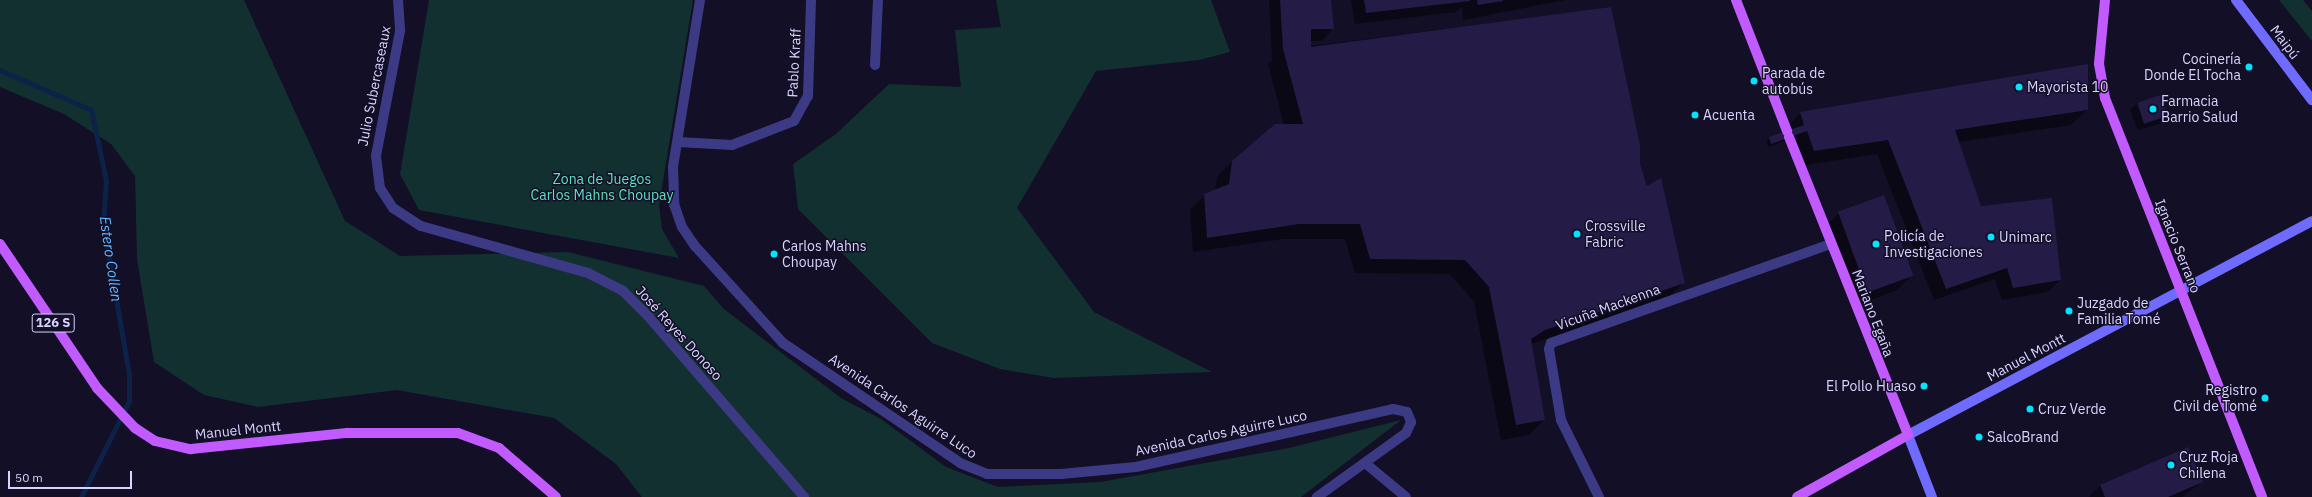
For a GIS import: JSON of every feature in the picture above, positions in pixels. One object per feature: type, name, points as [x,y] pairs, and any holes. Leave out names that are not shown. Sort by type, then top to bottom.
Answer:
[{"type":"main road","name":"Mariano Egaña","points":[[1736,0],[1932,497]]},
{"type":"main road","name":"Ignacio Serrano","points":[[2105,0],[2099,64],[2105,98],[2262,497]]},
{"type":"main road","name":"Maipú","points":[[2236,0],[2312,100]]},
{"type":"main road","name":"Manuel Montt","points":[[1797,497],[1908,435],[2181,292],[2312,220]]},
{"type":"main road","name":"Manuel Montt","points":[[0,244],[107,401],[135,428],[161,443],[191,449],[347,433],[458,433],[499,448],[556,497]]},
{"type":"street","name":"Julio Subercaseaux","points":[[377,178],[377,142],[401,22],[398,0]]},
{"type":"street","name":"Avenida Carlos Aguirre Luco","points":[[700,0],[672,191],[682,227],[761,323],[783,343],[968,468],[1001,475],[1121,469],[1393,409],[1407,412],[1411,422],[1409,430],[1366,463]]},
{"type":"street","name":"Pablo Kraff","points":[[678,142],[732,144],[794,121],[808,96],[811,0]]},
{"type":"street","points":[[875,65],[878,0]]},
{"type":"street","name":"José Reyes Donoso","points":[[377,178],[386,199],[411,222],[588,273],[623,291],[648,316],[804,497]]},
{"type":"street","name":"Vicuña Mackenna","points":[[1599,497],[1561,420],[1549,349],[1551,343],[1831,244]]},
{"type":"street","points":[[1317,497],[1366,463],[1406,497]]},
{"type":"green space","points":[[0,0],[244,0],[345,221],[400,256],[568,252],[704,286],[724,309],[841,398],[881,419],[946,467],[998,487],[1100,482],[1289,448],[1401,420],[1301,497],[642,497],[616,464],[554,418],[397,390],[258,407],[204,395],[154,362],[137,259],[135,176],[111,144],[64,114],[0,87]]},
{"type":"green space","name":"Zona de Juegos Carlos Mahns Choupay","points":[[429,0],[693,0],[659,205],[662,229],[679,258],[419,210],[400,174]]},
{"type":"green space","points":[[996,0],[1211,0],[1230,52],[1199,60],[1096,71],[1017,208],[1094,312],[1212,372],[1054,378],[1000,369],[932,343],[798,209],[793,164],[836,134],[889,84],[961,87],[955,30],[1001,27]]},
{"type":"green space","points":[[2279,0],[2303,0],[2312,11],[2312,41]]},
{"type":"building","points":[[1280,0],[1331,0],[1334,29],[1311,29],[1311,47],[1611,7],[1640,145],[1640,164],[1647,186],[1661,178],[1685,283],[1545,330],[1531,339],[1545,420],[1516,425],[1489,287],[1465,260],[1370,259],[1360,224],[1299,224],[1207,238],[1204,194],[1229,184],[1232,161],[1275,124],[1303,124],[1283,49]]},
{"type":"building","points":[[1364,0],[1470,0],[1470,1],[1366,13]]},
{"type":"building","points":[[1477,0],[1503,0],[1503,1],[1478,5]]},
{"type":"building","points":[[2088,64],[2088,110],[1955,130],[1981,206],[2052,198],[2061,280],[2013,288],[2007,268],[1946,289],[1888,140],[1814,151],[1807,131],[1771,144],[1769,137],[1804,125],[1800,112]]},
{"type":"building","name":"Farmacia Barrio Salud","points":[[2161,95],[2168,116],[2144,124],[2137,103]]},
{"type":"building","name":"Policía de Investigaciones","points":[[1884,195],[1913,276],[1867,293],[1838,212]]},
{"type":"building","name":"Cruz Roja Chilena","points":[[2188,447],[2203,482],[2168,497],[2105,497],[2100,485]]},
{"type":"waterway","name":"Estero Collen","points":[[0,70],[91,110],[106,180],[103,224],[129,374],[129,401],[81,497]]},
{"type":"place","name":"Cocinería Donde El Tocha","points":[[2249,67]]},
{"type":"place","name":"Parada de autobús","points":[[1754,81]]},
{"type":"place","name":"Mayorista 10","points":[[2019,87]]},
{"type":"place","name":"Farmacia Barrio Salud","points":[[2153,109]]},
{"type":"place","name":"Acuenta","points":[[1695,115]]},
{"type":"place","name":"Crossville Fabric","points":[[1577,234]]},
{"type":"place","name":"Unimarc","points":[[1991,237]]},
{"type":"place","name":"Policía de Investigaciones","points":[[1876,244]]},
{"type":"place","name":"Carlos Mahns Choupay","points":[[774,254]]},
{"type":"place","name":"Juzgado de Familia Tomé","points":[[2069,311]]},
{"type":"place","name":"El Pollo Huaso","points":[[1924,386]]},
{"type":"place","name":"Registro Civil de Tomé","points":[[2265,398]]},
{"type":"place","name":"Cruz Verde","points":[[2030,409]]},
{"type":"place","name":"SalcoBrand","points":[[1979,437]]},
{"type":"place","name":"Cruz Roja Chilena","points":[[2171,465]]}]
